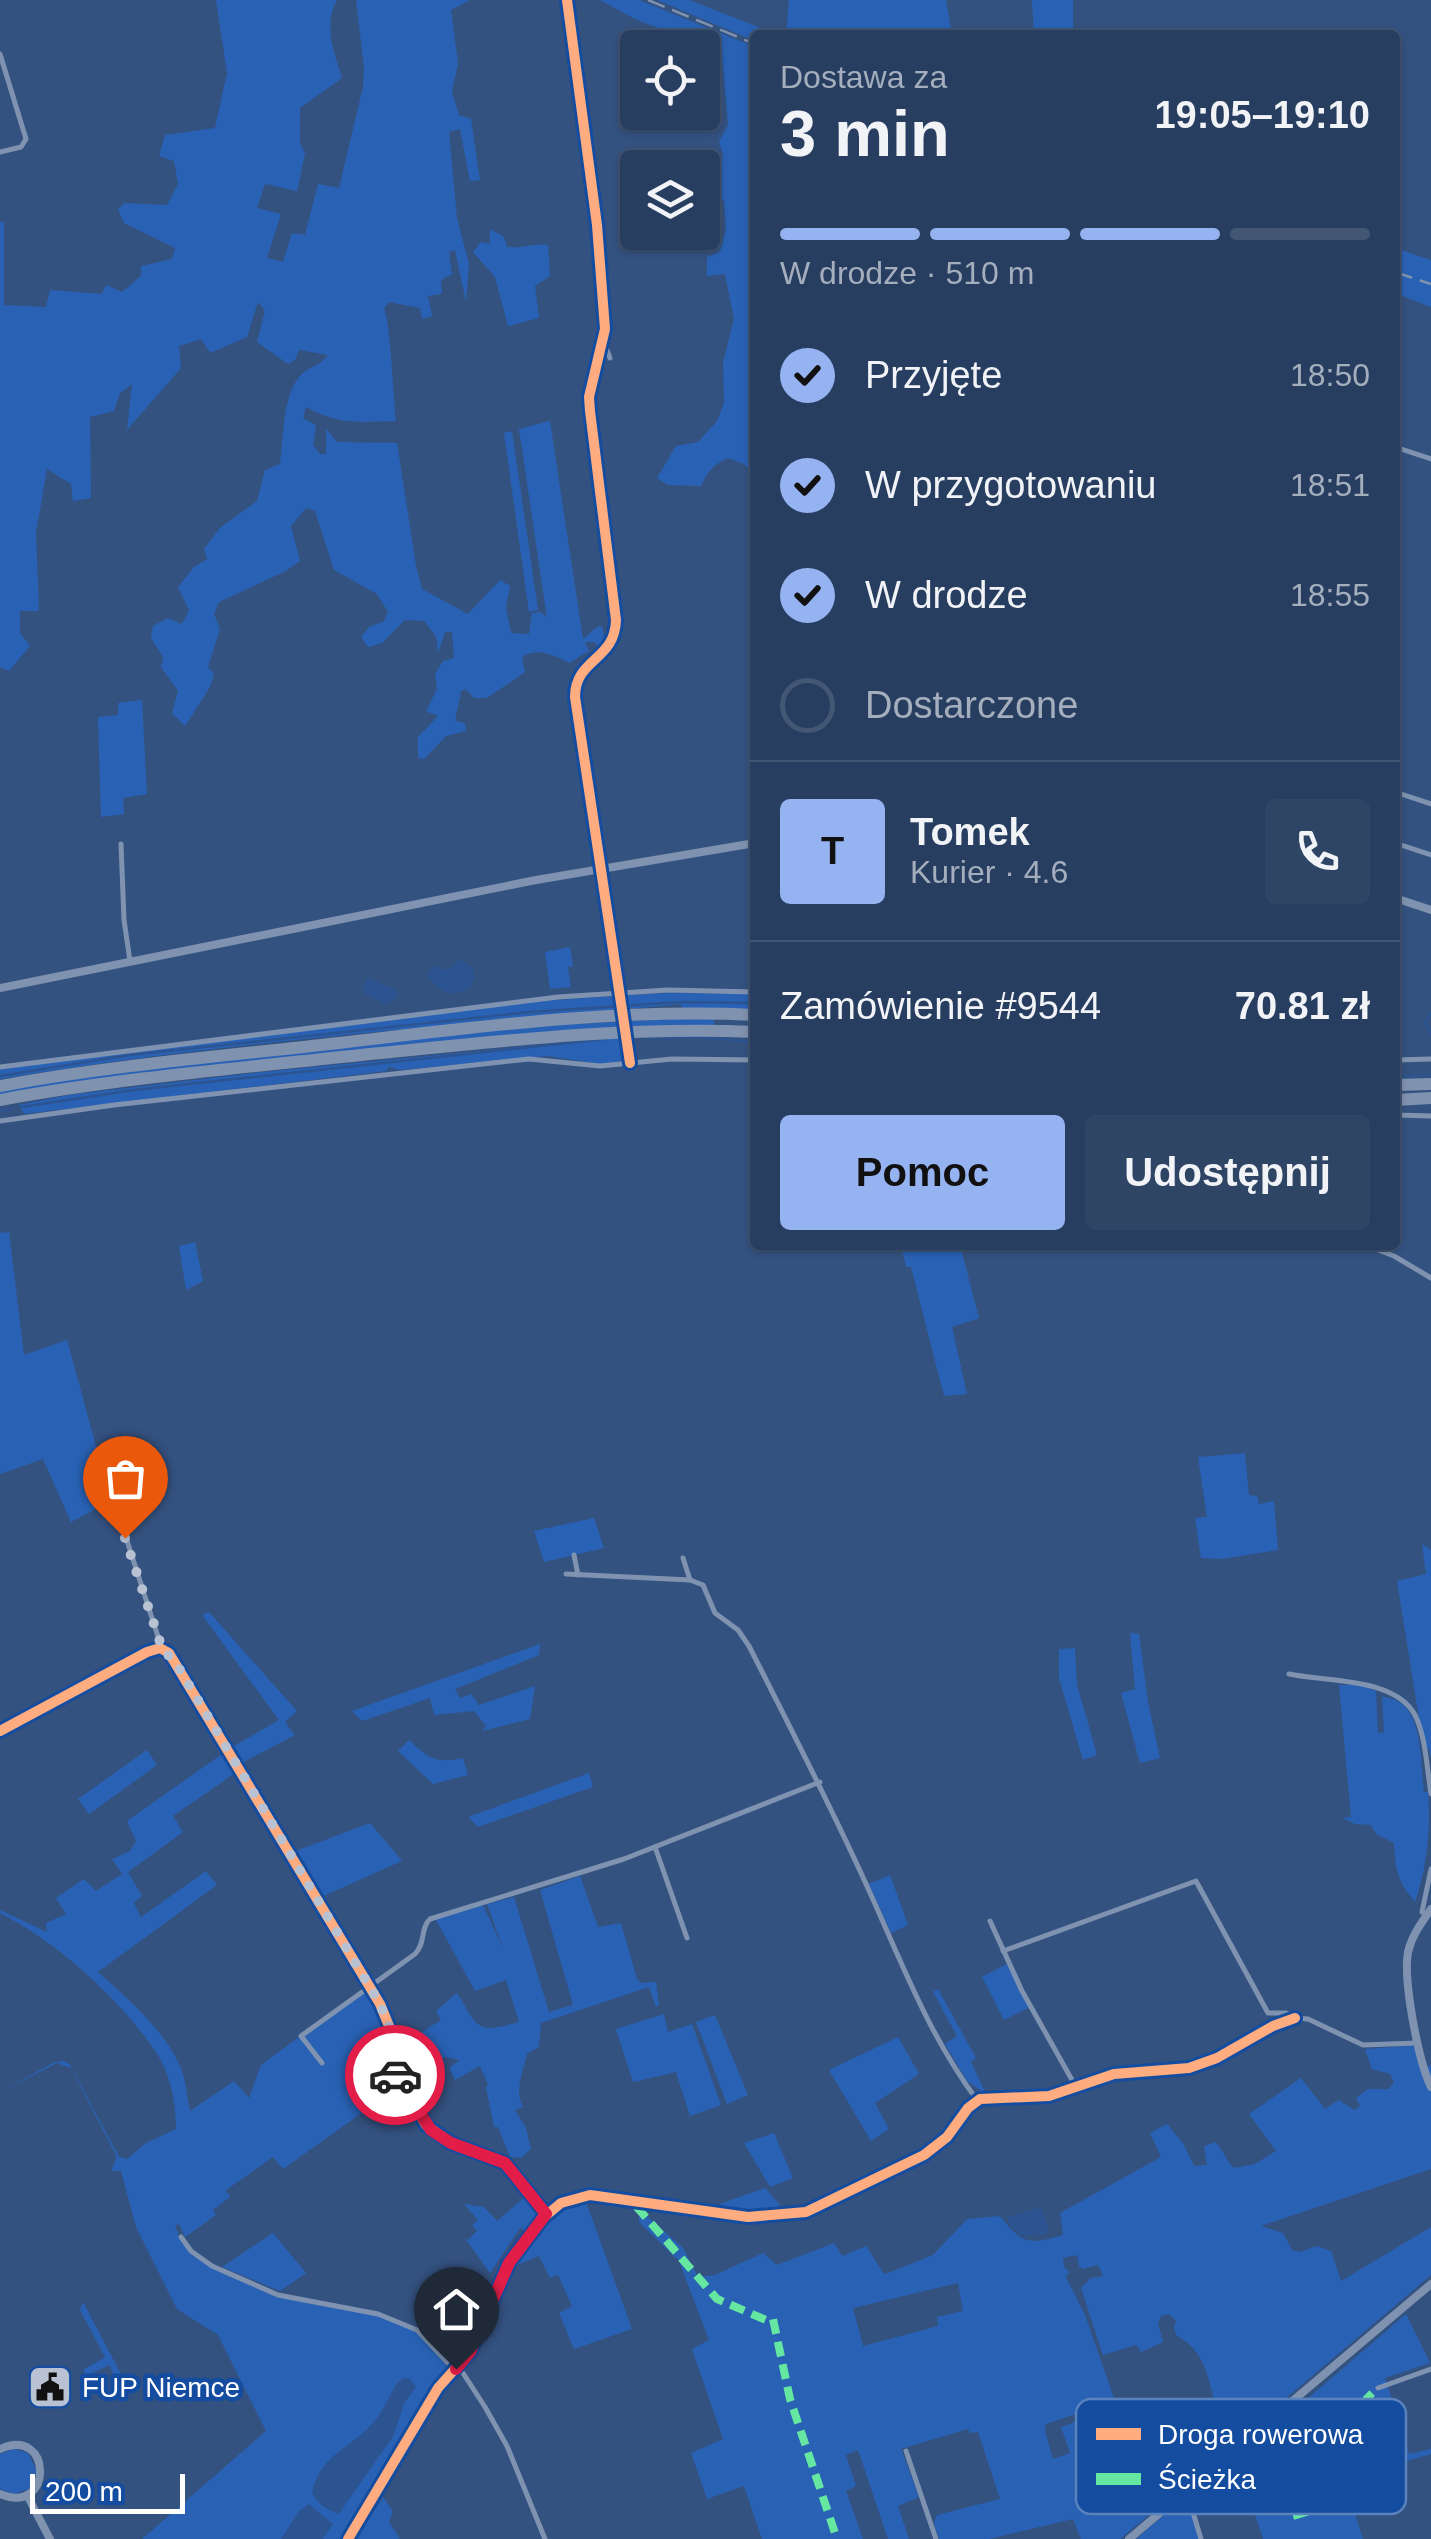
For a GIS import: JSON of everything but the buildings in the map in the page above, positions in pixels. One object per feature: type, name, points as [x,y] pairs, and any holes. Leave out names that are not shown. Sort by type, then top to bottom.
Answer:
[{"type":"highway","points":[[0,1086],[144,1065],[527,1022],[629,1015],[750,1015]]},
{"type":"highway","points":[[0,1100],[146,1077],[532,1038],[633,1031],[750,1032]]},
{"type":"highway","points":[[1400,1085],[1431,1084]]},
{"type":"highway","points":[[1400,1100],[1431,1098]]},
{"type":"street","points":[[567,0],[597,225],[604,343],[610,358]]},
{"type":"street","points":[[0,54],[26,139],[21,147],[0,152]]},
{"type":"street","points":[[604,343],[590,394],[590,411],[616,626],[608,649],[582,671],[575,691],[630,1063]]},
{"type":"street","points":[[1400,449],[1431,459]]},
{"type":"street","points":[[1400,794],[1431,804]]},
{"type":"street","points":[[0,988],[750,843]]},
{"type":"street","points":[[121,844],[130,962]]},
{"type":"street","points":[[1400,845],[1431,855]]},
{"type":"street","points":[[1400,900],[1431,910]]},
{"type":"street","points":[[0,1067],[540,999],[668,990],[750,992]]},
{"type":"street","points":[[0,1121],[114,1104],[529,1059],[593,1066],[681,1059],[750,1060]]},
{"type":"street","points":[[1400,1060],[1431,1059]]},
{"type":"street","points":[[1400,1115],[1431,1116]]},
{"type":"street","points":[[1379,1250],[1431,1278]]},
{"type":"street","points":[[109,1486],[162,1648],[177,1665],[370,1987],[387,2020],[394,2074],[426,2124],[451,2143],[505,2163],[546,2214]]},
{"type":"street","points":[[574,1555],[578,1575]]},
{"type":"street","points":[[682,1558],[690,1580]]},
{"type":"street","points":[[566,1574],[690,1580],[703,1585],[715,1613],[745,1640],[820,1782],[904,1974],[942,2046],[977,2100]]},
{"type":"street","points":[[0,1731],[162,1648]]},
{"type":"street","points":[[1289,1674],[1362,1684],[1409,1706],[1419,1726],[1431,1794]]},
{"type":"street","points":[[322,2063],[301,2036],[418,1952],[424,1942],[425,1924],[432,1918],[655,1847],[820,1782]]},
{"type":"street","points":[[655,1847],[686,1938]]},
{"type":"street","points":[[1429,1912],[1422,1912],[1422,1904],[1431,1869]]},
{"type":"street","points":[[1002,1951],[1196,1881],[1265,2009],[1270,2014],[1290,2014],[1294,2018]]},
{"type":"street","points":[[1429,1912],[1412,1940],[1408,1958],[1417,2043],[1431,2087]]},
{"type":"street","points":[[990,1921],[1002,1951],[1076,2088]]},
{"type":"street","points":[[348,2539],[438,2388],[470,2352],[509,2263],[546,2214],[564,2201],[578,2196],[752,2218],[815,2209],[924,2155],[947,2138],[977,2100],[1049,2096],[1117,2074],[1154,2074],[1202,2064],[1294,2018],[1311,2020],[1363,2045],[1417,2043]]},
{"type":"street","points":[[181,2237],[192,2252],[212,2266],[278,2295],[354,2308],[408,2324],[468,2380],[498,2430],[544,2539]]},
{"type":"street","points":[[1295,2399],[1431,2284]]},
{"type":"street","points":[[1378,2388],[1431,2369]]},
{"type":"street","points":[[0,2449],[20,2445],[37,2457],[40,2479],[27,2495],[12,2498],[0,2494]]},
{"type":"street","points":[[906,2451],[936,2539]]},
{"type":"street","points":[[27,2495],[50,2539]]},
{"type":"street","points":[[1130,2539],[1159,2514]]},
{"type":"street","points":[[1194,2514],[1201,2539]]},
{"type":"shaded area","points":[[216,0],[337,0],[330,29],[342,78],[300,108],[300,143],[305,153],[297,191],[265,184],[257,208],[281,214],[267,258],[283,262],[292,233],[305,235],[318,184],[339,188],[363,87],[356,0],[470,0],[451,10],[458,63],[452,92],[459,115],[471,119],[480,180],[470,181],[460,129],[449,132],[457,218],[469,264],[466,302],[455,250],[449,252],[452,274],[441,280],[442,294],[428,296],[432,316],[422,319],[420,308],[389,302],[384,309],[396,421],[339,420],[306,407],[303,418],[316,425],[313,445],[320,454],[326,454],[326,429],[337,442],[397,443],[422,589],[468,614],[500,580],[510,586],[506,607],[511,633],[529,634],[532,613],[541,612],[547,618],[519,429],[550,421],[583,639],[602,626],[607,648],[601,653],[595,642],[585,642],[589,651],[569,663],[546,653],[528,654],[522,657],[525,672],[487,698],[474,698],[466,689],[461,691],[455,721],[465,723],[466,731],[446,736],[424,759],[418,758],[418,737],[438,716],[426,711],[437,689],[435,674],[443,661],[454,658],[452,632],[445,632],[438,653],[436,636],[424,621],[405,620],[382,643],[368,647],[361,637],[369,627],[384,621],[388,612],[377,594],[334,570],[315,511],[306,508],[291,526],[300,561],[219,602],[214,614],[220,629],[208,667],[214,674],[210,687],[185,726],[172,713],[178,691],[161,667],[163,657],[151,638],[153,626],[168,618],[182,624],[189,610],[178,587],[194,567],[207,559],[204,549],[220,528],[257,501],[265,470],[280,464],[291,391],[303,373],[328,355],[299,350],[295,360],[288,364],[257,342],[265,311],[258,302],[247,337],[210,353],[201,339],[179,346],[181,368],[127,430],[132,384],[120,393],[114,411],[90,417],[91,498],[73,501],[71,484],[47,469],[36,533],[39,611],[20,611],[20,633],[30,646],[9,671],[0,667],[0,222],[4,222],[4,305],[46,307],[50,290],[102,294],[106,285],[122,292],[141,276],[141,266],[172,259],[175,248],[124,223],[118,210],[124,203],[167,205],[178,184],[174,161],[159,156],[165,135],[215,128],[227,73]]},
{"type":"shaded area","points":[[600,0],[639,0],[713,30],[663,30]]},
{"type":"shaded area","points":[[657,0],[689,0],[766,30],[750,30],[750,39]]},
{"type":"shaded area","points":[[789,0],[946,0],[951,30],[786,30]]},
{"type":"shaded area","points":[[1032,0],[1073,0],[1073,30],[1034,30]]},
{"type":"shaded area","points":[[720,33],[750,45],[750,471],[744,464],[728,458],[712,469],[701,486],[668,485],[657,478],[676,446],[698,442],[717,421],[724,403],[723,363],[734,319],[725,274],[707,276],[707,257],[720,252],[726,229],[724,201],[720,199],[723,155],[719,141],[728,125]]},
{"type":"shaded area","points":[[490,229],[504,237],[507,247],[548,245],[550,276],[535,286],[539,318],[508,326],[495,277],[473,252],[481,242],[490,244]]},
{"type":"shaded area","points":[[1400,250],[1431,260],[1431,307],[1400,295]]},
{"type":"shaded area","points":[[512,431],[538,610],[529,612],[504,433]]},
{"type":"shaded area","points":[[142,700],[147,794],[123,798],[124,814],[101,817],[98,717],[118,715],[118,703]]},
{"type":"shaded area","points":[[570,947],[571,987],[550,989],[545,952]]},
{"type":"shaded area","points":[[461,959],[473,968],[475,978],[469,989],[453,994],[441,990],[427,976],[432,965],[447,970]]},
{"type":"shaded area","points":[[367,977],[398,991],[394,1001],[386,1005],[362,992]]},
{"type":"shaded area","points":[[666,993],[750,994],[750,1010],[683,1008],[680,1004],[424,1027],[254,1044],[0,1079],[0,1069],[537,1001]]},
{"type":"shaded area","points":[[714,1017],[714,1027],[655,1027],[0,1094],[0,1090],[68,1079],[517,1027]]},
{"type":"shaded area","points":[[621,1037],[625,1058],[616,1063],[548,1056],[400,1070],[388,1067],[387,1071],[24,1114],[19,1105],[69,1095],[254,1073]]},
{"type":"shaded area","points":[[9,1232],[24,1355],[67,1340],[111,1501],[71,1522],[43,1459],[0,1474],[0,1233]]},
{"type":"shaded area","points":[[195,1242],[203,1281],[186,1290],[179,1246]]},
{"type":"shaded area","points":[[902,1250],[961,1250],[979,1318],[952,1327],[967,1394],[944,1396],[911,1267],[906,1267]]},
{"type":"shaded area","points":[[1245,1453],[1249,1495],[1257,1496],[1259,1504],[1274,1501],[1278,1550],[1222,1559],[1201,1558],[1195,1518],[1207,1517],[1198,1457]]},
{"type":"shaded area","points":[[594,1518],[604,1548],[544,1562],[534,1531]]},
{"type":"shaded area","points":[[1422,1544],[1431,1550],[1431,1757],[1429,1749],[1424,1749],[1397,1581],[1426,1574]]},
{"type":"shaded area","points":[[209,1612],[297,1711],[285,1722],[295,1735],[238,1765],[229,1749],[279,1720],[202,1615]]},
{"type":"shaded area","points":[[1130,1633],[1139,1634],[1160,1758],[1140,1763],[1121,1693],[1135,1689]]},
{"type":"shaded area","points":[[540,1644],[539,1655],[455,1689],[460,1698],[471,1694],[479,1705],[535,1686],[530,1719],[482,1731],[486,1726],[474,1711],[434,1715],[430,1698],[362,1721],[352,1711]]},
{"type":"shaded area","points":[[1075,1648],[1077,1685],[1097,1755],[1083,1760],[1059,1678],[1059,1649]]},
{"type":"shaded area","points":[[1339,1685],[1359,1685],[1376,1691],[1378,1733],[1384,1732],[1382,1697],[1396,1700],[1406,1708],[1418,1734],[1429,1806],[1425,1862],[1415,1902],[1399,1875],[1394,1843],[1376,1834],[1371,1825],[1342,1818],[1351,1817]]},
{"type":"shaded area","points":[[409,1740],[433,1758],[463,1758],[468,1775],[433,1784],[398,1751]]},
{"type":"shaded area","points":[[147,1750],[157,1765],[89,1814],[78,1799]]},
{"type":"shaded area","points":[[225,1752],[238,1771],[173,1816],[183,1832],[128,1872],[142,1896],[134,1903],[141,1917],[206,1871],[217,1885],[98,1972],[146,2017],[167,2043],[182,2071],[190,2111],[234,2081],[249,2098],[261,2065],[367,1987],[382,2014],[398,2087],[283,2169],[273,2157],[226,2190],[230,2197],[213,2210],[216,2215],[185,2237],[179,2224],[175,2226],[193,2256],[278,2295],[355,2308],[407,2324],[452,2371],[346,2539],[142,2539],[266,2431],[218,2335],[177,2309],[136,2227],[121,2171],[111,2171],[115,2153],[71,2068],[57,2063],[0,2092],[55,2062],[64,2061],[70,2065],[119,2157],[127,2159],[146,2143],[176,2129],[169,2080],[143,2034],[87,1974],[0,1910],[47,1932],[46,1923],[66,1914],[56,1898],[84,1879],[96,1891],[122,1874],[112,1859],[130,1851],[136,1841],[127,1821]]},
{"type":"shaded area","points":[[589,1773],[593,1787],[478,1827],[468,1817]]},
{"type":"shaded area","points":[[370,1823],[402,1861],[319,1898],[293,1852]]},
{"type":"shaded area","points":[[890,1875],[908,1925],[891,1933],[869,1884]]},
{"type":"shaded area","points":[[580,1876],[598,1927],[621,1923],[637,1979],[641,1983],[656,1982],[659,2005],[656,2007],[649,1987],[541,2023],[539,2047],[527,2054],[519,2088],[523,2107],[515,2110],[526,2128],[531,2149],[521,2158],[510,2157],[498,2127],[494,2127],[488,2084],[480,2066],[455,2080],[449,2068],[460,2060],[430,2060],[420,2045],[423,2042],[419,2034],[441,2020],[436,2011],[457,1993],[480,2026],[494,2028],[519,2022],[506,1980],[475,1991],[435,1918],[483,1905],[504,1951],[487,1904],[514,1897],[549,2012],[573,2005],[540,1890]]},
{"type":"shaded area","points":[[1007,1964],[1030,2007],[1004,2020],[982,1977]]},
{"type":"shaded area","points":[[938,1989],[976,2058],[971,2062],[986,2094],[967,2081],[945,2044],[957,2036],[933,1992]]},
{"type":"shaded area","points":[[664,2014],[668,2032],[692,2024],[721,2105],[690,2116],[676,2072],[633,2082],[616,2029]]},
{"type":"shaded area","points":[[715,2015],[748,2095],[727,2104],[696,2022]]},
{"type":"shaded area","points":[[898,2037],[919,2074],[875,2103],[889,2129],[871,2141],[829,2070]]},
{"type":"shaded area","points":[[1420,2045],[1426,2066],[1431,2066],[1431,2169],[1261,2226],[1283,2233],[1292,2250],[1300,2252],[1317,2246],[1331,2251],[1341,2281],[1431,2227],[1431,2275],[1285,2399],[1213,2399],[1201,2359],[1177,2336],[1176,2321],[1169,2314],[1161,2316],[1158,2324],[1163,2342],[1141,2352],[1136,2345],[1103,2355],[1081,2288],[1091,2278],[1103,2276],[1098,2265],[1083,2269],[1079,2266],[1077,2255],[1063,2258],[1069,2272],[1066,2277],[1085,2315],[1114,2399],[1076,2399],[1076,2414],[1046,2424],[1045,2431],[1053,2459],[1070,2453],[1061,2427],[1076,2422],[1076,2514],[1150,2514],[1120,2539],[1081,2539],[1073,2519],[989,2539],[939,2539],[934,2523],[937,2515],[1000,2499],[978,2432],[970,2433],[968,2429],[901,2449],[919,2497],[898,2506],[909,2539],[888,2539],[858,2450],[846,2455],[856,2486],[846,2491],[863,2539],[762,2539],[744,2486],[707,2499],[691,2453],[723,2439],[692,2349],[709,2340],[679,2261],[639,2222],[639,2209],[683,2248],[698,2277],[715,2275],[763,2253],[777,2265],[834,2243],[842,2256],[866,2246],[884,2274],[933,2255],[967,2219],[1000,2216],[1027,2240],[1063,2235],[1060,2213],[1161,2157],[1150,2133],[1167,2124],[1183,2143],[1194,2166],[1207,2165],[1204,2146],[1216,2142],[1233,2168],[1255,2164],[1276,2151],[1249,2114],[1301,2078],[1325,2109],[1339,2100],[1354,2110],[1360,2106],[1356,2098],[1368,2089],[1389,2089],[1394,2083],[1390,2074],[1372,2069],[1365,2049]],"holes":[[[958,2283],[963,2311],[937,2317],[938,2326],[863,2346],[853,2308]]]},
{"type":"shaded area","points":[[774,2133],[793,2178],[770,2187],[744,2143]]},
{"type":"shaded area","points":[[765,2188],[786,2212],[723,2210],[720,2204]]},
{"type":"shaded area","points":[[527,2195],[541,2214],[527,2231],[520,2228],[490,2273],[465,2238],[468,2240],[477,2231],[472,2225],[478,2220],[464,2204],[484,2207],[497,2221]]},
{"type":"shaded area","points":[[585,2199],[632,2329],[574,2349],[559,2313],[572,2306],[558,2275],[550,2278],[539,2256],[517,2265],[552,2215]]},
{"type":"shaded area","points":[[1041,2207],[1047,2235],[1022,2236],[1008,2223],[1008,2217]]},
{"type":"shaded area","points":[[273,2233],[306,2273],[280,2291],[222,2267]]},
{"type":"shaded area","points":[[83,2302],[123,2378],[118,2382],[109,2365],[87,2376],[83,2370],[105,2357],[80,2310]]},
{"type":"shaded area","points":[[1406,2314],[1430,2363],[1385,2378],[1392,2399],[1307,2399]]},
{"type":"shaded area","points":[[404,2378],[416,2387],[404,2404],[394,2435],[341,2511],[338,2514],[326,2508],[312,2492],[322,2469],[371,2425]]},
{"type":"shaded area","points":[[1406,2444],[1409,2454],[1431,2449],[1431,2454],[1406,2461]]},
{"type":"shaded area","points":[[14,2449],[28,2453],[37,2471],[29,2489],[14,2494],[0,2489],[0,2454]]},
{"type":"shaded area","points":[[383,2497],[393,2511],[389,2522],[400,2539],[355,2539]]},
{"type":"shaded area","points":[[309,2504],[333,2524],[323,2539],[281,2539],[299,2511]]},
{"type":"shaded area","points":[[1165,2514],[1192,2514],[1199,2539],[1136,2539]]},
{"type":"shaded area","points":[[1255,2514],[1355,2514],[1363,2539],[1263,2539]]},
{"type":"waterway","points":[[0,1076],[130,1055],[530,1012],[680,1002],[750,1003]]},
{"type":"waterway","points":[[1431,1013],[1425,1023],[1431,1034]]},
{"type":"waterway","points":[[648,1038],[750,1042]]},
{"type":"waterway","points":[[22,1107],[134,1090],[605,1039]]},
{"type":"waterway","points":[[1400,1077],[1431,1075]]},
{"type":"waterway","points":[[0,1111],[11,1109]]},
{"type":"waterway","points":[[407,2447],[431,2408]]},
{"type":"railway","points":[[648,0],[750,42]]},
{"type":"railway","points":[[1400,274],[1431,284]]},
{"type":"marked path","points":[[636,2206],[717,2299],[766,2320],[773,2319],[790,2399],[837,2539]]},
{"type":"marked path","points":[[1366,2399],[1378,2388]]},
{"type":"marked path","points":[[1293,2516],[1300,2514]]},
{"type":"cycle path","points":[[567,0],[597,225],[605,329],[589,397],[616,620],[609,644],[581,674],[575,697],[630,1063]]},
{"type":"cycle path","points":[[0,1731],[147,1652],[160,1648],[169,1653],[380,2004],[389,2026],[395,2074],[426,2125],[451,2143],[505,2163],[546,2214]]},
{"type":"cycle path","points":[[348,2539],[438,2388],[470,2352],[509,2263],[543,2218],[561,2203],[590,2195],[748,2217],[806,2212],[924,2155],[947,2137],[968,2108],[980,2099],[1049,2096],[1114,2074],[1189,2068],[1295,2018]]},
{"type":"way so far","points":[[125,1538],[162,1648],[177,1665],[380,2004],[389,2026],[395,2075]]},
{"type":"place","name":"FUP Niemce","points":[[50,2387]]},
{"type":"route","points":[[395,2075],[431,2130],[451,2143],[505,2163],[546,2214],[509,2263],[477,2338],[456,2369]]}]
